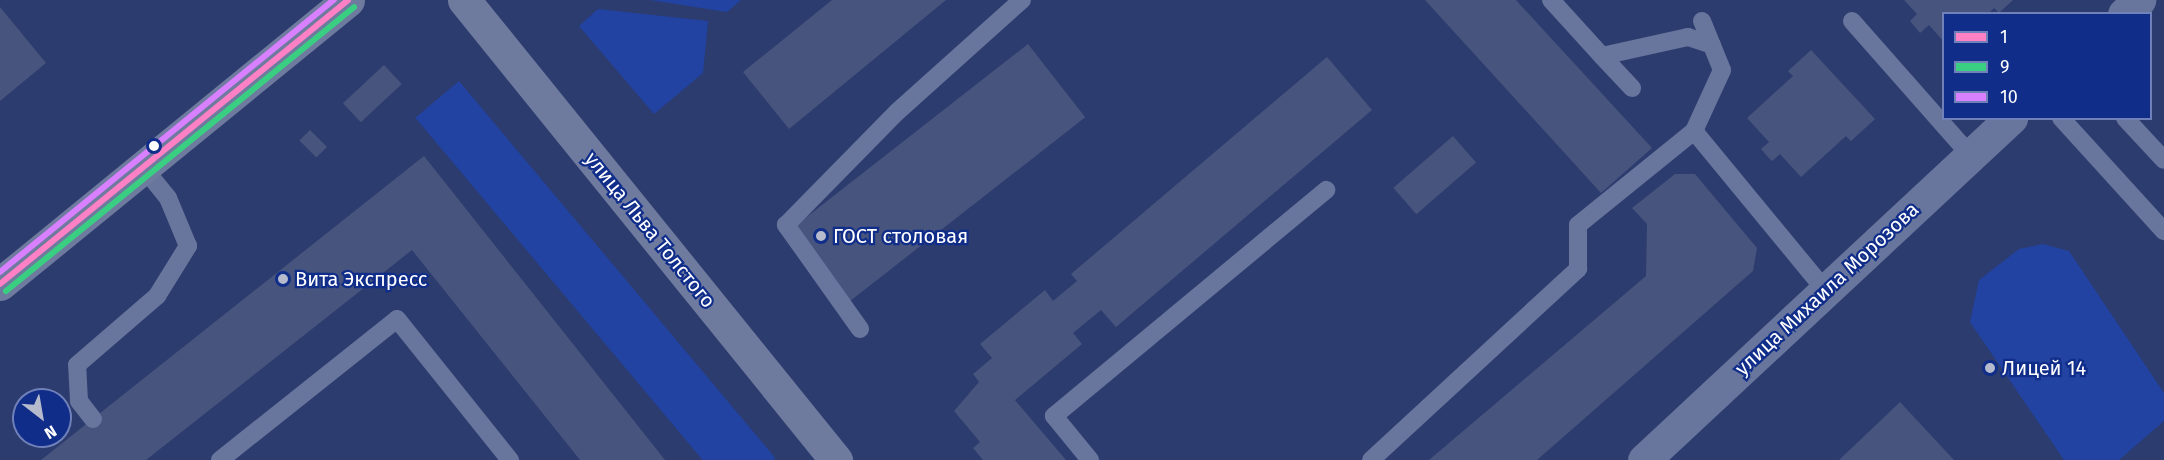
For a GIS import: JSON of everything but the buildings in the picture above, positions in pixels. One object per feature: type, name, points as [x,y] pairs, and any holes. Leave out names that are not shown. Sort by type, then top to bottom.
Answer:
[{"type":"street","points":[[0,284],[348,0]]},
{"type":"street","name":"улица Льва Толстого","points":[[465,0],[836,460]]},
{"type":"street","name":"улица Михаила Морозова","points":[[1644,460],[2009,120]]},
{"type":"lane","points":[[860,329],[786,225],[897,112],[1022,0]]},
{"type":"lane","points":[[1551,0],[1632,88]]},
{"type":"lane","points":[[1371,460],[1578,269],[1578,225],[1694,131],[1722,70],[1702,21]]},
{"type":"lane","points":[[1852,21],[1971,156]]},
{"type":"lane","points":[[1602,56],[1688,37],[1712,45]]},
{"type":"lane","points":[[2063,120],[2164,231]]},
{"type":"lane","points":[[2127,120],[2164,160]]},
{"type":"lane","points":[[1694,131],[1825,290]]},
{"type":"lane","points":[[93,419],[79,401],[77,365],[158,296],[188,246],[168,198],[143,167]]},
{"type":"lane","points":[[1090,460],[1054,416],[1326,189]]},
{"type":"lane","points":[[220,460],[397,319],[510,460]]},
{"type":"shaded area","points":[[650,0],[741,0],[727,12]]},
{"type":"shaded area","points":[[598,9],[708,21],[703,73],[654,114],[579,26]]},
{"type":"shaded area","points":[[459,81],[775,458],[773,460],[703,460],[415,118]]},
{"type":"shaded area","points":[[2043,244],[2069,251],[2164,393],[2164,421],[2119,460],[2064,460],[1970,322],[1979,280],[2019,249]]},
{"type":"transit line","name":"10","points":[[0,272],[334,0]]},
{"type":"transit line","name":"1","points":[[0,284],[348,0]]},
{"type":"transit line","name":"9","points":[[6,291],[354,7]]},
{"type":"place","name":"ГОСТ столовая","points":[[821,236]]},
{"type":"place","name":"Вита Экспресс","points":[[283,279]]},
{"type":"place","name":"Лицей 14","points":[[1990,368]]}]
